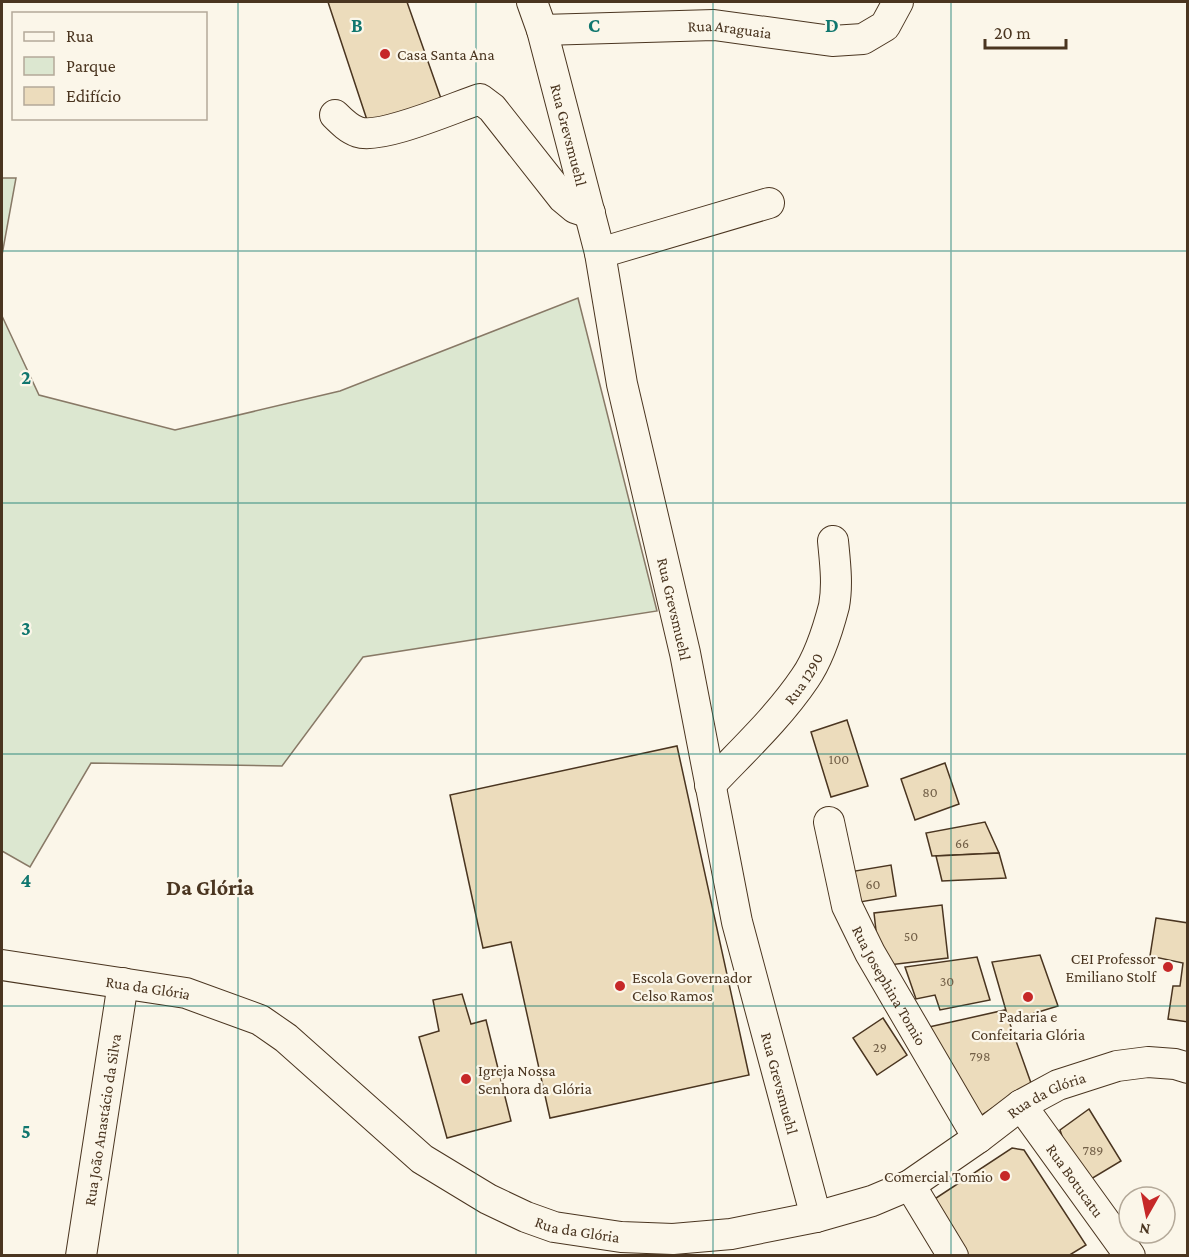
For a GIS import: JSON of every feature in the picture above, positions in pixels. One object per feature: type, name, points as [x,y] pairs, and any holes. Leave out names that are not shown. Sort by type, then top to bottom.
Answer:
[{"type":"street","name":"Rua Grevsmuehl","points":[[532,2],[542,30],[600,253],[622,384],[685,653],[737,922],[816,1217]]},
{"type":"street","name":"Rua Araguaia","points":[[542,30],[714,25],[832,41],[863,39],[885,26],[898,2]]},
{"type":"street","points":[[335,115],[344,124],[359,132],[375,133],[444,113],[480,99],[492,108],[563,198],[574,208],[590,213]]},
{"type":"street","points":[[600,253],[769,203]]},
{"type":"street","name":"Rua 1290","points":[[710,785],[778,713],[806,677],[820,648],[834,604],[836,570],[832,541]]},
{"type":"street","name":"Rua Josephina Tomio","points":[[829,822],[847,906],[870,953],[978,1138]]},
{"type":"street","name":"Rua da Glória","points":[[2,965],[186,993],[260,1020],[286,1038],[422,1159],[488,1199],[554,1227],[621,1237],[673,1239],[731,1234],[816,1217],[872,1201],[910,1185],[1021,1105],[1058,1086],[1117,1066],[1148,1062],[1175,1064],[1188,1068]]},
{"type":"street","name":"Rua João Anastácio da Silva","points":[[81,1256],[123,983]]},
{"type":"street","name":"Rua Botucatu","points":[[1021,1105],[1130,1256]]},
{"type":"street","points":[[910,1185],[953,1256]]},
{"type":"green space","points":[[2,178],[16,178],[2,255]]},
{"type":"green space","points":[[578,298],[657,611],[363,657],[282,766],[91,763],[30,867],[2,851],[2,316],[39,395],[175,430],[340,391]]},
{"type":"building","name":"Casa Santa Ana","points":[[328,2],[407,2],[444,107],[370,129]]},
{"type":"building","points":[[847,720],[868,786],[831,797],[811,732]]},
{"type":"building","name":"Escola Governador Celso Ramos","points":[[677,746],[749,1075],[550,1118],[511,942],[483,948],[450,795]]},
{"type":"building","points":[[945,763],[959,804],[915,820],[901,779]]},
{"type":"building","points":[[985,822],[999,853],[932,856],[926,833]]},
{"type":"building","points":[[999,853],[1006,878],[942,881],[936,856]]},
{"type":"building","points":[[891,865],[896,896],[854,903],[849,872]]},
{"type":"building","points":[[942,905],[948,958],[880,966],[874,913]]},
{"type":"building","points":[[1156,918],[1188,923],[1188,1022],[1168,1019],[1173,986],[1180,986],[1183,963],[1150,956]]},
{"type":"building","points":[[1040,955],[1058,1006],[1009,1021],[992,962]]},
{"type":"building","points":[[977,957],[990,1000],[940,1010],[935,995],[916,999],[905,967]]},
{"type":"building","name":"Igreja Nossa Senhora da Glória","points":[[462,994],[471,1024],[486,1020],[511,1121],[447,1138],[419,1037],[439,1031],[433,1000]]},
{"type":"building","points":[[1005,1010],[1031,1083],[979,1117],[920,1029]]},
{"type":"building","points":[[883,1018],[907,1055],[877,1075],[853,1038]]},
{"type":"building","points":[[1089,1109],[1121,1161],[1091,1179],[1063,1139],[1060,1130]]},
{"type":"building","name":"Comercial Tomio","points":[[1012,1148],[1024,1150],[1086,1245],[1068,1256],[966,1256],[930,1202]]},
{"type":"place","name":"Casa Santa Ana","points":[[385,54]]},
{"type":"place","name":"CEI Professor Emiliano Stolf","points":[[1168,967]]},
{"type":"place","name":"Escola Governador Celso Ramos","points":[[620,986]]},
{"type":"place","name":"Padaria e Confeitaria Glória","points":[[1028,997]]},
{"type":"place","name":"Igreja Nossa Senhora da Glória","points":[[466,1079]]},
{"type":"place","name":"Comercial Tomio","points":[[1005,1176]]},
{"type":"district","name":"Da Glória","points":[[210,887]]}]
